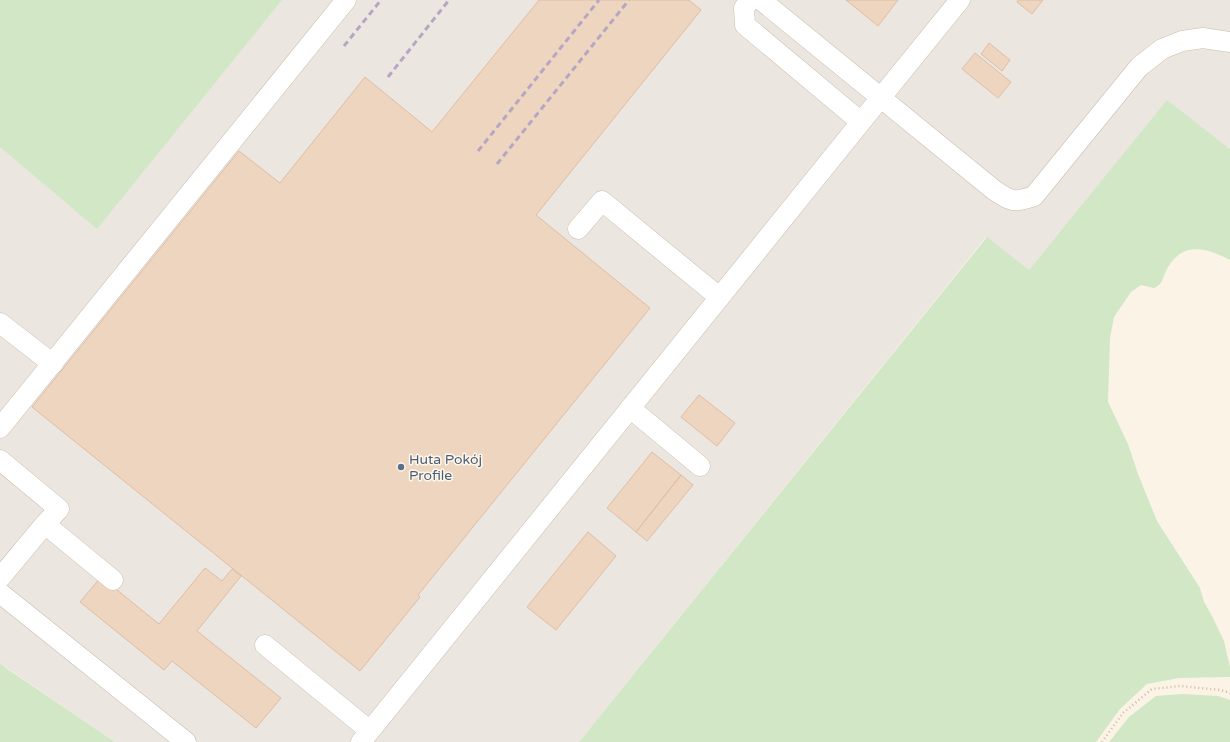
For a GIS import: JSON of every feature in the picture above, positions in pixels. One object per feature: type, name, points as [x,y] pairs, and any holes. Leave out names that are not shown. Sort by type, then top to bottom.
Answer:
[{"type":"lane","points":[[0,428],[346,0]]},
{"type":"lane","points":[[265,645],[366,737],[719,297],[960,0]]},
{"type":"lane","points":[[747,2],[880,98],[994,190],[1009,200],[1021,200],[1034,196],[1139,67],[1162,49],[1182,41],[1203,38],[1230,42]]},
{"type":"lane","points":[[747,2],[745,25],[861,122]]},
{"type":"lane","points":[[578,229],[602,201],[719,297]]},
{"type":"lane","points":[[0,323],[52,364]]},
{"type":"lane","points":[[630,408],[700,466]]},
{"type":"lane","points":[[0,460],[59,509],[0,578]]},
{"type":"lane","points":[[45,524],[112,580]]},
{"type":"lane","points":[[0,593],[186,742]]},
{"type":"path","points":[[1102,742],[1123,713],[1152,689],[1180,686],[1221,690],[1230,693]]},
{"type":"shaded area","name":"Huta Pokój Profile","points":[[282,0],[1230,0],[1230,149],[1167,101],[1029,270],[986,237],[579,742],[115,742],[0,663],[0,147],[97,228]]},
{"type":"green space","points":[[0,0],[282,0],[97,229],[0,147]]},
{"type":"green space","points":[[1167,100],[1230,149],[1230,260],[1212,252],[1203,250],[1194,249],[1186,251],[1172,261],[1161,283],[1157,286],[1154,288],[1141,285],[1131,292],[1114,317],[1110,338],[1108,402],[1128,444],[1138,474],[1157,521],[1200,588],[1204,602],[1224,641],[1230,667],[1230,677],[1179,678],[1147,684],[1120,709],[1096,742],[579,742],[987,237],[1029,270]]},
{"type":"green space","points":[[0,663],[9,670],[115,742],[0,742]]},
{"type":"green space","points":[[1182,694],[1218,696],[1230,700],[1230,742],[1109,742],[1129,717],[1156,696]]},
{"type":"building","points":[[539,0],[689,0],[701,10],[536,215],[650,308],[418,595],[420,597],[360,671],[32,407],[239,151],[280,183],[365,77],[432,132]]},
{"type":"building","points":[[846,0],[898,0],[878,26]]},
{"type":"building","points":[[1018,0],[1043,0],[1032,14],[1017,2]]},
{"type":"building","points":[[989,43],[1010,60],[1002,71],[981,54]]},
{"type":"building","points":[[975,53],[1011,82],[998,98],[962,69]]},
{"type":"building","points":[[699,395],[735,423],[717,446],[681,417]]},
{"type":"building","points":[[652,452],[681,475],[636,532],[607,508]]},
{"type":"building","points":[[681,475],[693,485],[647,541],[636,532]]},
{"type":"building","points":[[588,532],[616,556],[556,630],[527,607]]},
{"type":"building","points":[[205,568],[222,581],[232,569],[241,576],[197,631],[281,698],[256,728],[172,661],[164,670],[80,602],[101,577],[159,624]]},
{"type":"railway","points":[[344,46],[381,0]]},
{"type":"railway","points":[[388,77],[449,0]]},
{"type":"railway","points":[[478,151],[599,0]]},
{"type":"railway","points":[[497,164],[629,0]]},
{"type":"place","name":"Huta Pokój Profile","points":[[401,467]]}]
